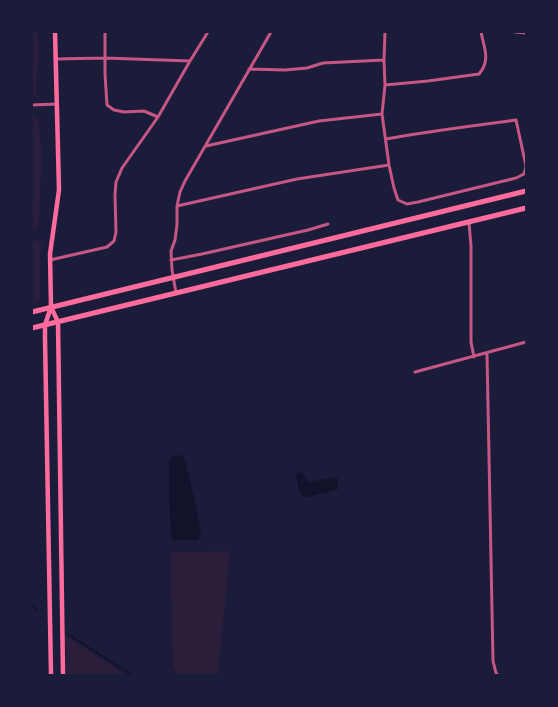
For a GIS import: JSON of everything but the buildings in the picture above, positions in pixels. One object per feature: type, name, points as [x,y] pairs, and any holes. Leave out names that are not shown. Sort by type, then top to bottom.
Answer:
[{"type":"main road","points":[[51,675],[45,325],[51,307],[51,240],[58,190],[55,32]]},
{"type":"main road","points":[[32,312],[526,191]]},
{"type":"main road","points":[[32,328],[526,208]]},
{"type":"main road","points":[[51,307],[58,322],[63,675]]},
{"type":"street","points":[[105,32],[105,95],[107,105],[114,110],[124,112],[144,111],[158,117]]},
{"type":"street","points":[[50,260],[107,247],[114,241],[116,232],[116,182],[122,168],[158,117],[208,32]]},
{"type":"street","points":[[176,293],[171,251],[175,240],[177,206],[180,192],[185,180],[271,32]]},
{"type":"street","points":[[385,32],[385,85],[382,114],[389,165],[398,200],[407,204],[418,202],[516,178],[524,174],[526,167],[516,120],[386,139]]},
{"type":"street","points":[[385,85],[422,82],[479,74],[487,60],[481,32]]},
{"type":"street","points":[[515,32],[526,33]]},
{"type":"street","points":[[56,59],[104,58],[190,61]]},
{"type":"street","points":[[249,69],[285,70],[307,68],[323,64],[384,60]]},
{"type":"street","points":[[32,106],[56,104]]},
{"type":"street","points":[[206,146],[319,121],[382,114]]},
{"type":"street","points":[[177,206],[297,179],[389,165]]},
{"type":"street","points":[[469,223],[471,246],[472,342],[474,357]]},
{"type":"street","points":[[171,260],[308,230],[328,224]]},
{"type":"street","points":[[415,372],[487,354],[526,342]]},
{"type":"street","points":[[487,354],[493,661],[496,673],[498,675]]},
{"type":"shaded area","points":[[32,32],[38,32],[39,57],[36,94],[32,99]]},
{"type":"shaded area","points":[[32,114],[37,118],[39,126],[41,174],[39,223],[36,228],[32,229]]},
{"type":"shaded area","points":[[32,240],[39,241],[42,246],[40,253],[40,297],[37,303],[32,305]]},
{"type":"shaded area","points":[[173,456],[182,456],[185,461],[196,505],[201,535],[197,540],[173,540],[171,536],[169,462]]},
{"type":"shaded area","points":[[298,472],[303,473],[306,480],[309,482],[336,477],[338,480],[338,489],[302,497],[296,477]]},
{"type":"shaded area","points":[[230,551],[218,675],[181,675],[173,669],[170,552]]},
{"type":"shaded area","points":[[65,635],[125,675],[66,675]]},
{"type":"waterway","points":[[32,604],[37,611]]},
{"type":"waterway","points":[[69,635],[132,675]]}]
